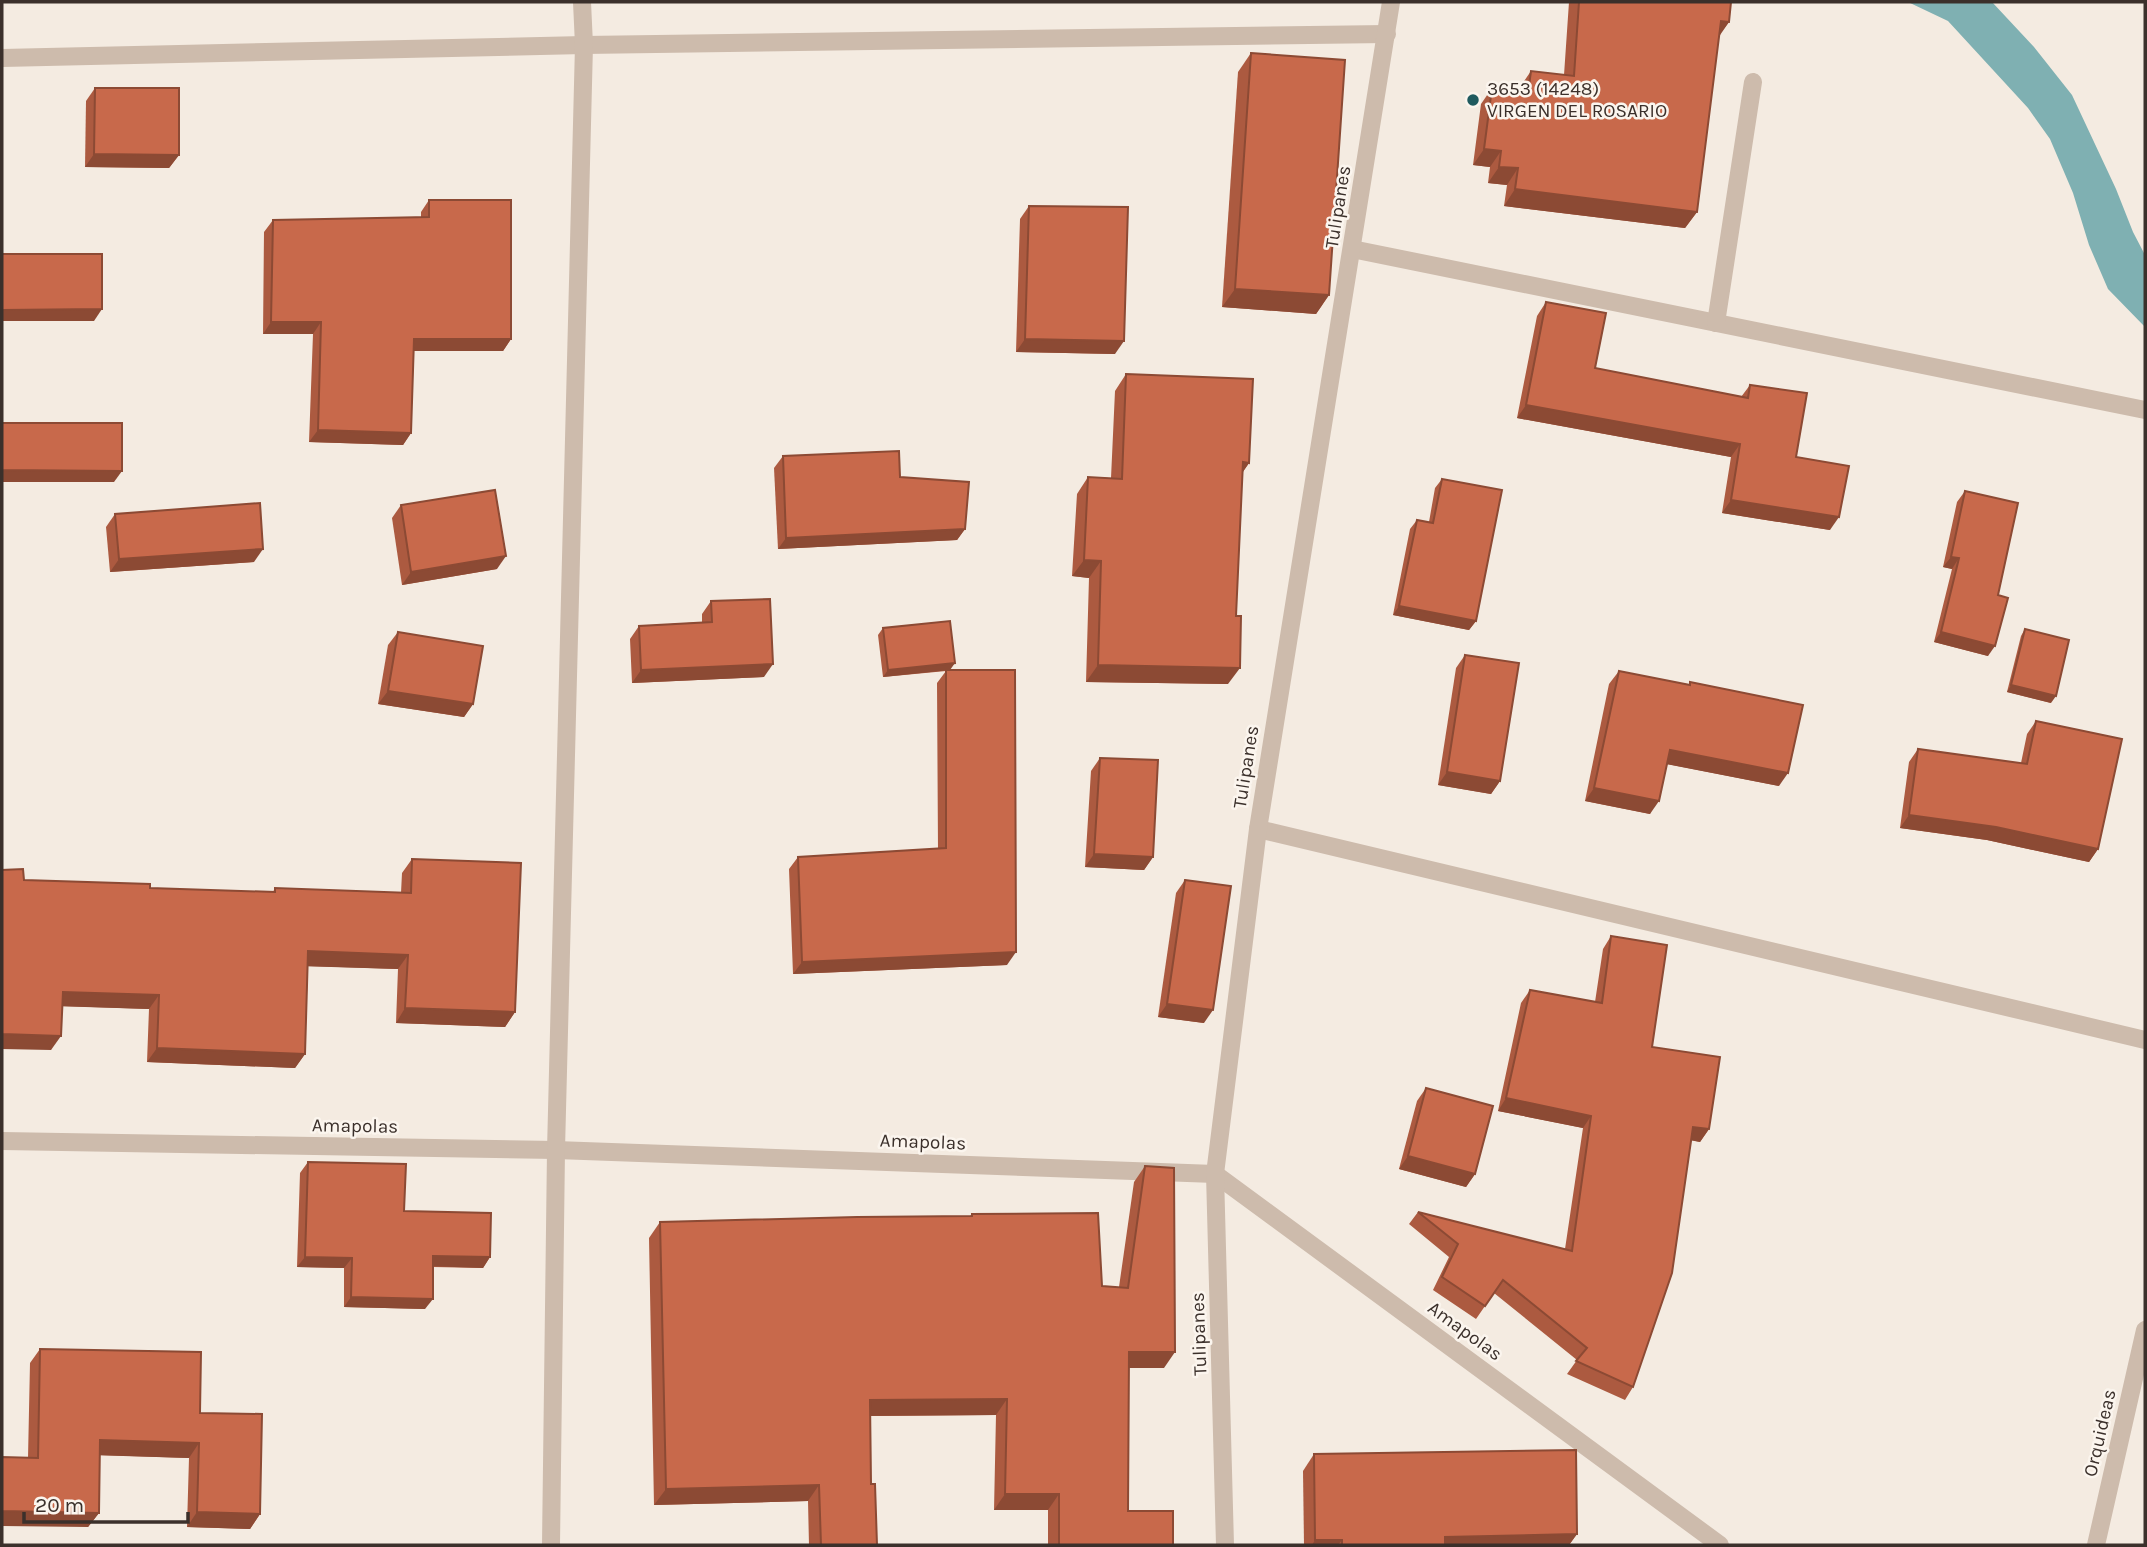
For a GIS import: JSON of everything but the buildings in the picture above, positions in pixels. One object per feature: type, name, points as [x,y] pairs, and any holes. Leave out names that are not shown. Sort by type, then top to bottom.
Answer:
[{"type":"street","points":[[551,1545],[556,1150],[584,45],[582,2]]},
{"type":"street","name":"Tulipanes","points":[[1225,1545],[1215,1174],[1258,829],[1391,2]]},
{"type":"street","points":[[2,58],[584,45],[1387,34]]},
{"type":"street","points":[[1716,323],[1753,82]]},
{"type":"street","points":[[1352,249],[2145,410]]},
{"type":"street","points":[[1258,829],[2145,1040]]},
{"type":"street","name":"Amapolas","points":[[2,1141],[556,1150],[1215,1174],[1720,1545]]},
{"type":"street","name":"Orquideas","points":[[2096,1545],[2145,1330]]},
{"type":"water","points":[[1908,2],[1992,2],[2034,47],[2072,95],[2145,255],[2145,327],[2108,289],[2050,139],[2028,108],[1948,21]]},
{"type":"place","name":"3653 (14248) VIRGEN DEL ROSARIO","points":[[1473,100]]}]
